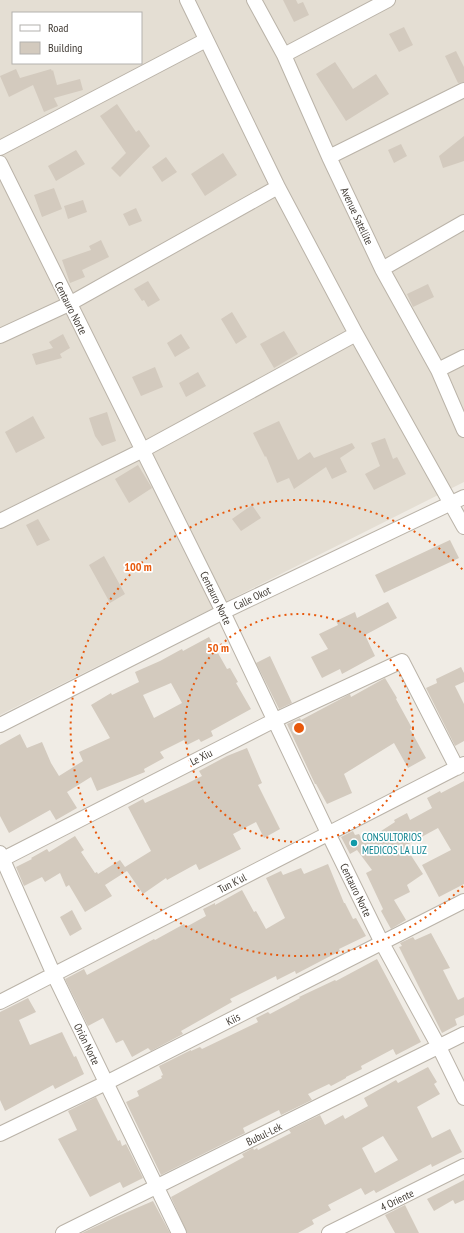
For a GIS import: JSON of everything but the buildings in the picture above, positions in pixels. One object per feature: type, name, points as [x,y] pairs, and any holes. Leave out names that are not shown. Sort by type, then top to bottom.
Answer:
[{"type":"street","points":[[186,0],[278,187],[356,334],[464,527]]},
{"type":"street","name":"Avenue Satellite","points":[[254,0],[284,55],[329,157],[382,269],[438,370],[464,430]]},
{"type":"street","points":[[284,55],[388,0]]},
{"type":"street","points":[[0,148],[206,40]]},
{"type":"street","points":[[329,157],[464,90]]},
{"type":"street","name":"Centauro Norte","points":[[0,163],[223,612],[382,943],[439,1046],[464,1098]]},
{"type":"street","points":[[0,336],[69,304],[278,187]]},
{"type":"street","points":[[382,269],[464,222]]},
{"type":"street","points":[[0,521],[143,450],[356,334]]},
{"type":"street","points":[[438,370],[464,357]]},
{"type":"street","name":"Calle Okot","points":[[0,725],[223,612],[464,497]]},
{"type":"street","name":"Le Xiu","points":[[2,856],[275,720],[402,661],[460,766]]},
{"type":"street","name":"Tun K'ul","points":[[0,1002],[460,766]]},
{"type":"street","name":"Orión Norte","points":[[2,856],[54,975],[179,1233]]},
{"type":"street","name":"Kiis","points":[[0,1134],[106,1083],[464,901]]},
{"type":"street","name":"Bubul-Lek","points":[[63,1233],[464,1034]]},
{"type":"street","name":"4 Oriente","points":[[329,1233],[464,1166]]},
{"type":"shaded area","points":[[0,0],[464,0],[464,482],[0,715]]},
{"type":"place","name":"CONSULTORIOS MEDICOS LA LUZ","points":[[354,843]]}]
